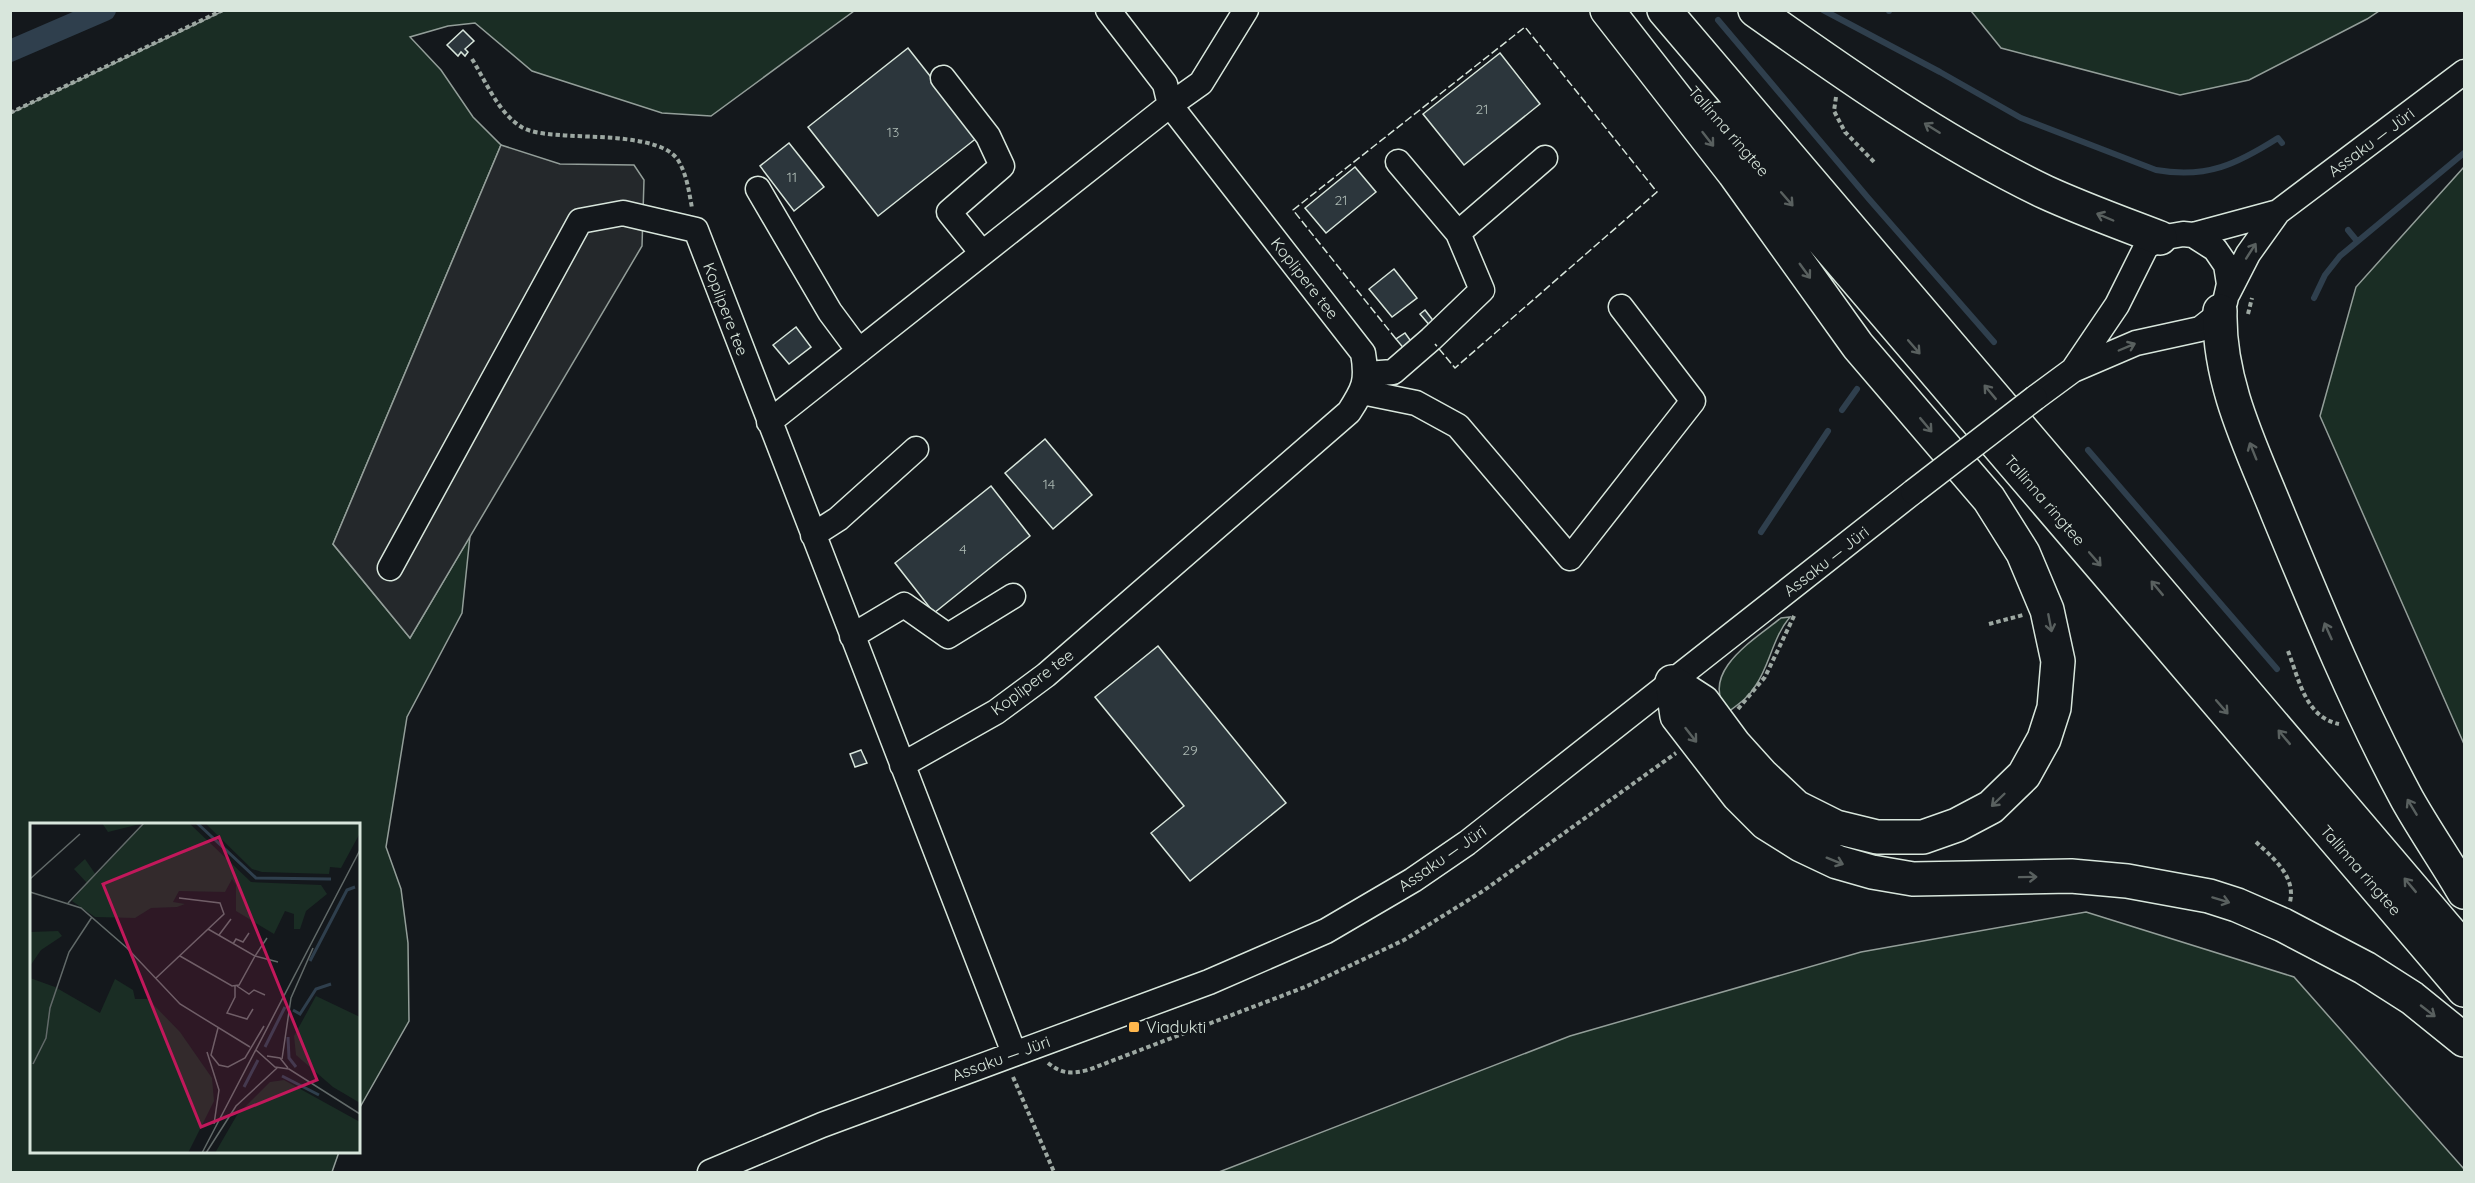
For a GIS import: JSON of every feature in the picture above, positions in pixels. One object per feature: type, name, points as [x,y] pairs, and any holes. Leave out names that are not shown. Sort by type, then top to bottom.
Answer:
[{"type":"highway","points":[[1607,10],[1734,173],[1858,346],[1989,499],[2023,553],[2047,609],[2058,661],[2054,708],[2044,739],[2024,775],[1990,807],[1957,825],[1923,837],[1877,837],[1836,827],[1796,807],[1734,744],[1702,702],[1672,682]]},
{"type":"highway","name":"Tallinna ringtee","points":[[1626,10],[2464,990]]},
{"type":"highway","name":"Tallinna ringtee","points":[[1664,10],[2464,949]]},
{"type":"highway","points":[[1755,10],[1845,74],[1964,148],[2045,192],[2160,238]]},
{"type":"highway","points":[[2232,307],[2219,334],[2224,370],[2238,415],[2306,583],[2370,726],[2408,801],[2464,892]]},
{"type":"highway","points":[[1672,682],[1677,716],[1738,795],[1766,823],[1802,845],[1837,862],[1872,872],[1913,879],[2071,876],[2127,881],[2209,896],[2237,905],[2283,926],[2365,968],[2412,998],[2464,1040]]},
{"type":"street","name":"Koplipere tee","points":[[902,765],[996,712],[1046,675],[1349,412],[1365,383],[1363,353],[1170,105],[1165,84],[1108,10]]},
{"type":"street","points":[[769,422],[1170,105],[1201,83],[1246,10]]},
{"type":"street","name":"Assaku — Jüri","points":[[2278,212],[2464,72]]},
{"type":"street","points":[[943,78],[988,136],[1002,166],[950,212],[982,253]]},
{"type":"street","points":[[1458,233],[1545,158]]},
{"type":"street","points":[[1365,383],[1393,372],[1482,290],[1458,233],[1398,162]]},
{"type":"street","points":[[758,189],[830,312],[859,351]]},
{"type":"street","points":[[2160,238],[2172,234],[2193,235],[2278,212]]},
{"type":"street","points":[[2232,307],[2248,254],[2278,212]]},
{"type":"street","points":[[390,568],[580,221],[623,213],[696,230]]},
{"type":"street","name":"Koplipere tee","points":[[696,230],[902,765],[1018,1052]]},
{"type":"street","points":[[2193,235],[2208,242],[2222,257],[2228,275],[2232,307]]},
{"type":"street","name":"Assaku — Jüri","points":[[2073,370],[2117,304],[2146,247],[2160,238]]},
{"type":"street","points":[[1365,383],[1416,403],[1458,426],[1570,558],[1693,401],[1621,307]]},
{"type":"street","name":"Assaku — Jüri","points":[[711,1173],[822,1125],[1209,982],[1326,931],[1413,880],[1467,843],[1913,492],[2073,370],[2136,343],[2200,329],[2232,307]]},
{"type":"street","points":[[813,535],[838,519],[916,449]]},
{"type":"street","points":[[852,636],[904,605],[948,636],[1013,596]]},
{"type":"path","points":[[10,113],[223,10]]},
{"type":"path","points":[[472,59],[503,109],[520,126],[553,135],[637,140],[658,146],[676,158],[687,180],[696,230]]},
{"type":"path","points":[[1845,74],[1837,90],[1834,111],[1845,132],[1875,163]]},
{"type":"path","points":[[2232,307],[2252,297]]},
{"type":"path","points":[[1737,710],[1765,677],[1781,639],[1799,608]]},
{"type":"path","points":[[1989,624],[2047,609]]},
{"type":"path","points":[[2288,651],[2306,700],[2315,711],[2329,722],[2348,726],[2370,726]]},
{"type":"path","points":[[1018,1052],[1045,1060],[1058,1071],[1072,1074],[1305,987],[1404,940],[1474,897],[1681,750]]},
{"type":"path","points":[[2256,842],[2279,864],[2288,877],[2291,898],[2283,926]]},
{"type":"path","points":[[1018,1052],[1054,1173]]},
{"type":"green space","points":[[223,11],[854,11],[711,116],[662,113],[532,71],[475,23],[448,26],[410,37],[441,70],[473,117],[501,145],[333,544],[410,638],[470,536],[462,613],[407,717],[386,847],[401,889],[408,943],[409,1021],[360,1107],[360,823],[30,823],[30,1153],[339,1153],[332,1172],[11,1172],[11,113]]},
{"type":"green space","points":[[1971,11],[2379,11],[2249,80],[2180,95],[2001,48]]},
{"type":"green space","points":[[2464,167],[2464,744],[2320,416],[2356,287]]},
{"type":"green space","points":[[1790,617],[1779,633],[1761,677],[1744,700],[1728,712],[1720,698],[1720,684],[1724,671],[1733,658],[1757,636],[1781,618]]},
{"type":"green space","points":[[2086,912],[2294,977],[2464,1169],[2464,1172],[1219,1172],[1570,1036],[1861,952]]},
{"type":"shaded area","points":[[501,145],[560,164],[634,165],[644,180],[642,246],[410,638],[333,544]]},
{"type":"building","points":[[463,30],[474,41],[465,49],[468,52],[465,56],[461,52],[458,56],[447,45]]},
{"type":"building","points":[[908,48],[978,137],[878,216],[808,127]]},
{"type":"building","points":[[1500,53],[1540,104],[1464,165],[1423,114]]},
{"type":"building","points":[[789,143],[824,187],[794,211],[760,166]]},
{"type":"building","points":[[1355,167],[1376,192],[1326,233],[1305,208]]},
{"type":"building","points":[[1394,269],[1417,298],[1392,317],[1369,289]]},
{"type":"building","points":[[1425,310],[1435,323],[1431,327],[1420,314]]},
{"type":"building","points":[[796,327],[811,347],[789,364],[773,345]]},
{"type":"building","points":[[1405,333],[1413,344],[1405,350],[1396,339]]},
{"type":"building","points":[[1045,439],[1092,495],[1053,529],[1005,473]]},
{"type":"building","points":[[991,486],[1030,536],[934,613],[895,563]]},
{"type":"building","points":[[1158,646],[1286,803],[1190,881],[1151,833],[1184,806],[1095,697]]},
{"type":"building","points":[[861,750],[867,763],[855,767],[850,754]]},
{"type":"waterway","points":[[10,51],[105,10]]},
{"type":"waterway","points":[[1823,10],[2021,118],[2156,170],[2206,171],[2235,162],[2278,138],[2282,143]]},
{"type":"waterway","points":[[1718,20],[1869,199],[1994,342]]},
{"type":"waterway","points":[[2314,298],[2325,275],[2340,256],[2464,153]]},
{"type":"waterway","points":[[2348,230],[2357,241]]},
{"type":"waterway","points":[[1842,410],[1857,389]]},
{"type":"waterway","points":[[1761,532],[1828,431]]},
{"type":"waterway","points":[[2088,450],[2277,669]]},
{"type":"fence","points":[[1396,339],[1293,210],[1525,27],[1657,192],[1455,368],[1435,344]]},
{"type":"place","name":"Viadukti","points":[[1134,1027]]}]
